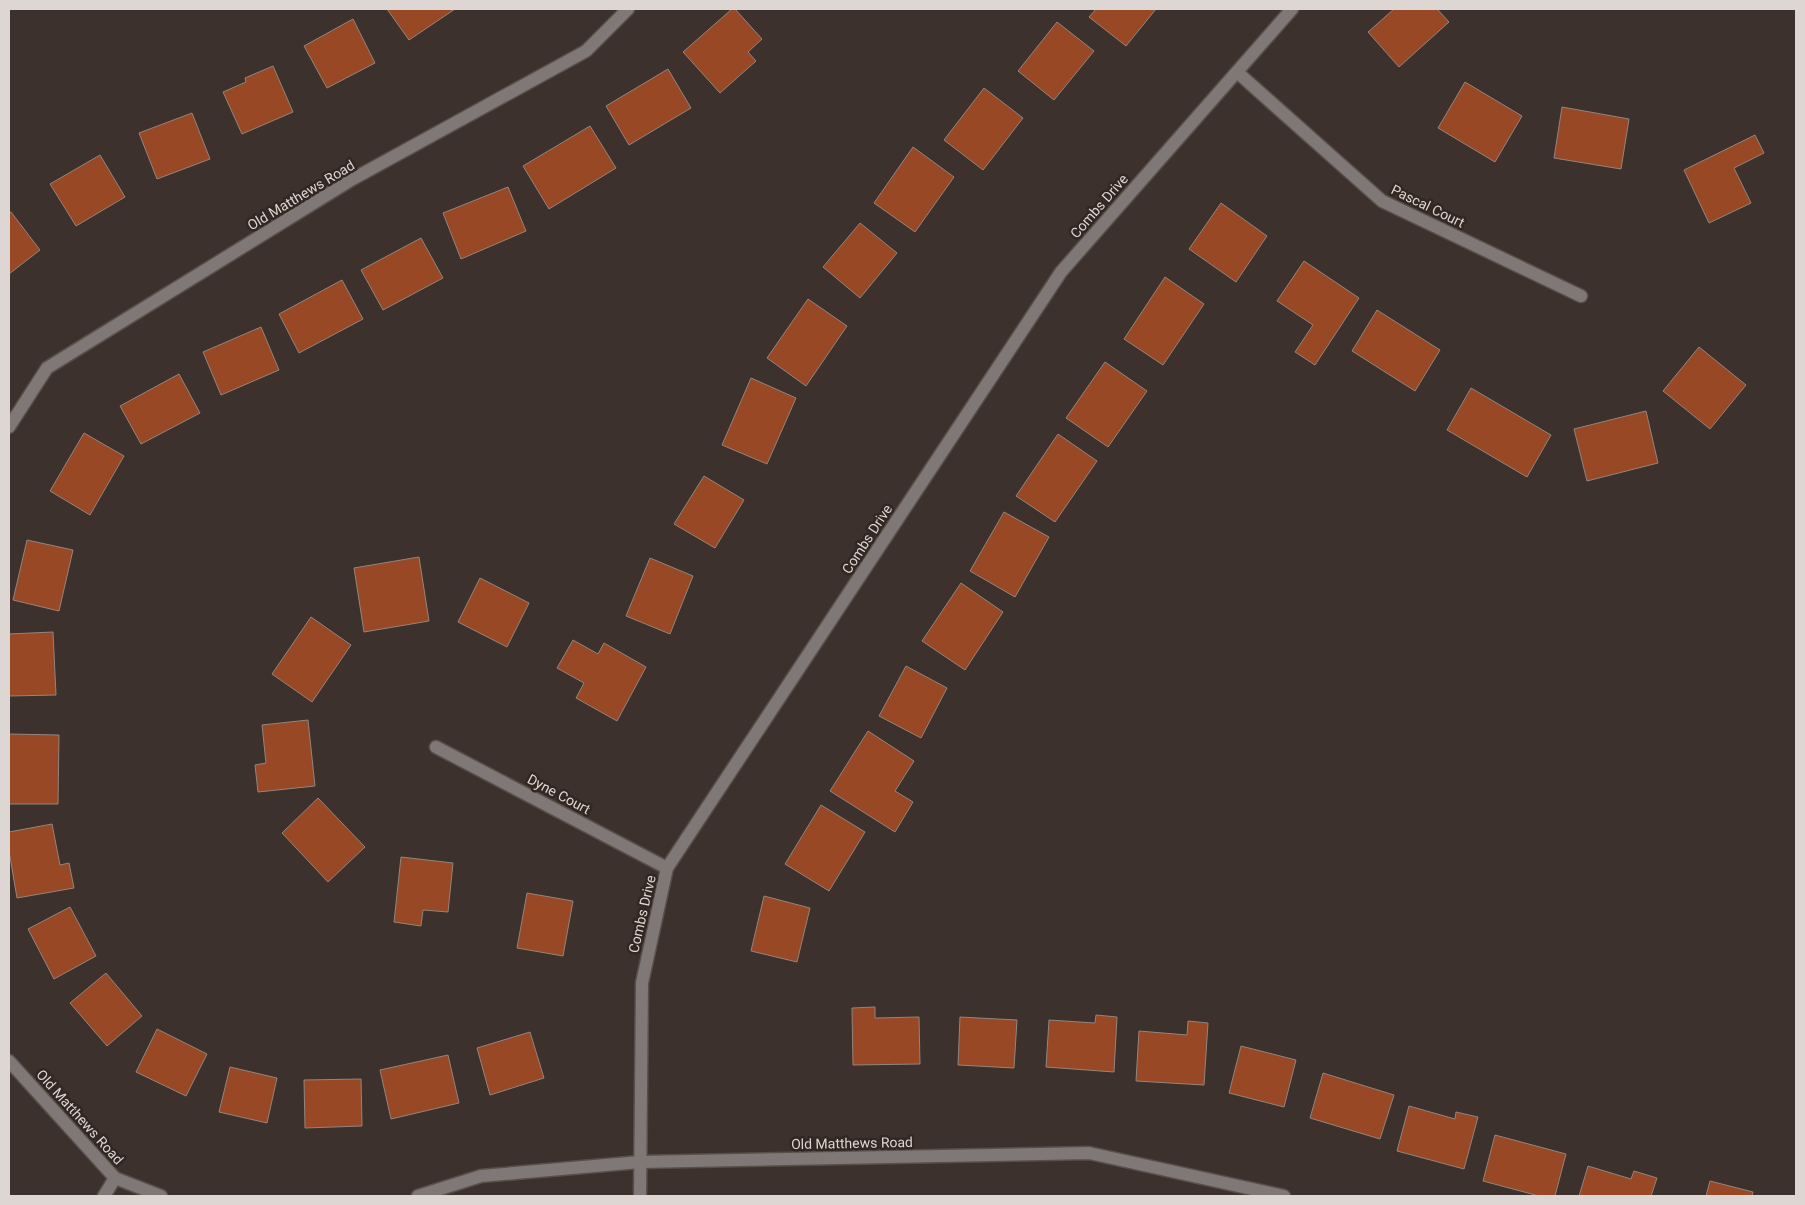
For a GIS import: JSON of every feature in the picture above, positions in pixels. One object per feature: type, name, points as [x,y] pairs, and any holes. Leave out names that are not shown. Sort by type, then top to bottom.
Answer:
[{"type":"street","name":"Old Matthews Road","points":[[9,428],[46,368],[351,180],[586,51],[628,9]]},
{"type":"street","name":"Combs Drive","points":[[640,1196],[642,983],[667,868],[1061,272],[1292,9]]},
{"type":"street","name":"Pascal Court","points":[[1237,72],[1382,201],[1581,296]]},
{"type":"street","name":"Dyne Court","points":[[436,747],[667,868]]},
{"type":"street","name":"Old Matthews Road","points":[[9,1061],[115,1178],[161,1196]]},
{"type":"street","name":"Old Matthews Road","points":[[418,1196],[481,1176],[640,1162],[1089,1153],[1284,1196]]},
{"type":"street","points":[[104,1196],[115,1178]]},
{"type":"building","points":[[387,9],[455,9],[409,40]]},
{"type":"building","points":[[732,9],[735,9],[762,39],[748,52],[756,61],[720,93],[683,52]]},
{"type":"building","points":[[1096,9],[1156,9],[1126,46],[1089,17]]},
{"type":"building","points":[[1394,9],[1437,9],[1449,22],[1399,67],[1368,32]]},
{"type":"building","points":[[353,19],[375,63],[327,88],[304,46]]},
{"type":"building","points":[[1057,22],[1094,51],[1054,100],[1018,71]]},
{"type":"building","points":[[273,66],[293,112],[242,134],[223,92],[246,82],[245,78]]},
{"type":"building","points":[[668,69],[691,108],[629,145],[606,106]]},
{"type":"building","points":[[1465,82],[1522,116],[1495,162],[1438,128]]},
{"type":"building","points":[[984,88],[1023,118],[983,170],[944,140]]},
{"type":"building","points":[[1562,107],[1629,119],[1621,169],[1554,158]]},
{"type":"building","points":[[192,113],[210,159],[157,179],[139,133]]},
{"type":"building","points":[[590,126],[616,168],[549,209],[523,166]]},
{"type":"building","points":[[1755,135],[1764,153],[1734,168],[1751,203],[1709,223],[1684,170]]},
{"type":"building","points":[[913,147],[954,177],[915,232],[874,203]]},
{"type":"building","points":[[100,155],[125,197],[76,226],[50,184]]},
{"type":"building","points":[[508,187],[526,231],[461,259],[443,213]]},
{"type":"building","points":[[1221,203],[1267,236],[1236,282],[1189,249]]},
{"type":"building","points":[[11,212],[40,250],[9,274],[9,213]]},
{"type":"building","points":[[860,223],[897,253],[860,298],[823,267]]},
{"type":"building","points":[[421,238],[443,278],[383,310],[361,270]]},
{"type":"building","points":[[1304,261],[1359,298],[1315,365],[1295,352],[1313,325],[1277,301]]},
{"type":"building","points":[[1165,277],[1204,304],[1163,365],[1124,339]]},
{"type":"building","points":[[342,280],[363,319],[299,353],[279,314]]},
{"type":"building","points":[[808,299],[847,326],[806,386],[767,358]]},
{"type":"building","points":[[1377,310],[1440,350],[1415,391],[1352,351]]},
{"type":"building","points":[[261,327],[279,370],[221,395],[203,352]]},
{"type":"building","points":[[1699,347],[1746,385],[1710,429],[1663,391]]},
{"type":"building","points":[[1105,362],[1147,391],[1108,447],[1066,418]]},
{"type":"building","points":[[179,374],[200,413],[141,444],[120,406]]},
{"type":"building","points":[[751,378],[796,398],[767,464],[722,445]]},
{"type":"building","points":[[1471,388],[1551,435],[1527,477],[1447,430]]},
{"type":"building","points":[[1646,411],[1658,463],[1587,481],[1574,429]]},
{"type":"building","points":[[84,433],[124,456],[90,515],[50,491]]},
{"type":"building","points":[[1058,434],[1097,461],[1055,522],[1016,496]]},
{"type":"building","points":[[704,476],[744,500],[715,548],[674,524]]},
{"type":"building","points":[[1004,512],[1049,537],[1015,597],[970,571]]},
{"type":"building","points":[[27,540],[73,550],[59,611],[13,600]]},
{"type":"building","points":[[419,557],[429,621],[364,632],[354,568]]},
{"type":"building","points":[[650,558],[693,576],[670,634],[626,616]]},
{"type":"building","points":[[480,578],[529,603],[507,647],[458,622]]},
{"type":"building","points":[[961,583],[1003,612],[965,670],[922,641]]},
{"type":"building","points":[[311,617],[351,645],[312,702],[272,674]]},
{"type":"building","points":[[53,632],[56,695],[9,696],[9,634]]},
{"type":"building","points":[[573,640],[598,654],[604,643],[646,667],[617,721],[576,698],[584,683],[557,668]]},
{"type":"building","points":[[906,666],[947,688],[921,738],[879,716]]},
{"type":"building","points":[[308,720],[315,786],[258,792],[255,765],[266,763],[262,725]]},
{"type":"building","points":[[868,731],[914,761],[895,791],[913,802],[895,832],[830,791]]},
{"type":"building","points":[[9,734],[59,735],[58,804],[9,804]]},
{"type":"building","points":[[318,798],[365,847],[328,882],[282,833]]},
{"type":"building","points":[[821,805],[865,832],[829,891],[785,864]]},
{"type":"building","points":[[52,824],[60,865],[69,863],[74,888],[17,898],[9,851],[9,832]]},
{"type":"building","points":[[401,857],[453,863],[448,912],[423,910],[421,926],[394,922]]},
{"type":"building","points":[[527,893],[573,901],[563,956],[517,948]]},
{"type":"building","points":[[764,896],[810,908],[797,962],[751,951]]},
{"type":"building","points":[[70,907],[96,956],[54,979],[28,929]]},
{"type":"building","points":[[106,973],[142,1016],[107,1046],[70,1003]]},
{"type":"building","points":[[875,1007],[875,1018],[919,1017],[920,1064],[853,1065],[852,1008]]},
{"type":"building","points":[[1096,1015],[1117,1017],[1114,1072],[1046,1067],[1049,1020],[1095,1023]]},
{"type":"building","points":[[960,1017],[1017,1020],[1014,1068],[958,1065]]},
{"type":"building","points":[[1188,1021],[1208,1023],[1204,1085],[1136,1081],[1139,1031],[1187,1035]]},
{"type":"building","points":[[157,1029],[207,1054],[186,1096],[136,1072]]},
{"type":"building","points":[[530,1032],[544,1078],[490,1095],[477,1048]]},
{"type":"building","points":[[1241,1046],[1296,1060],[1284,1107],[1229,1093]]},
{"type":"building","points":[[448,1055],[459,1103],[391,1119],[380,1070]]},
{"type":"building","points":[[230,1067],[277,1078],[267,1123],[219,1112]]},
{"type":"building","points":[[1323,1073],[1394,1095],[1380,1139],[1310,1118]]},
{"type":"building","points":[[361,1079],[362,1126],[305,1128],[304,1080]]},
{"type":"building","points":[[1409,1106],[1455,1119],[1456,1112],[1478,1117],[1464,1169],[1397,1151]]},
{"type":"building","points":[[1495,1135],[1566,1154],[1555,1196],[1539,1196],[1483,1181]]},
{"type":"building","points":[[1588,1166],[1631,1179],[1634,1171],[1657,1178],[1651,1196],[1579,1196]]},
{"type":"building","points":[[1710,1181],[1753,1192],[1752,1196],[1706,1196]]}]
